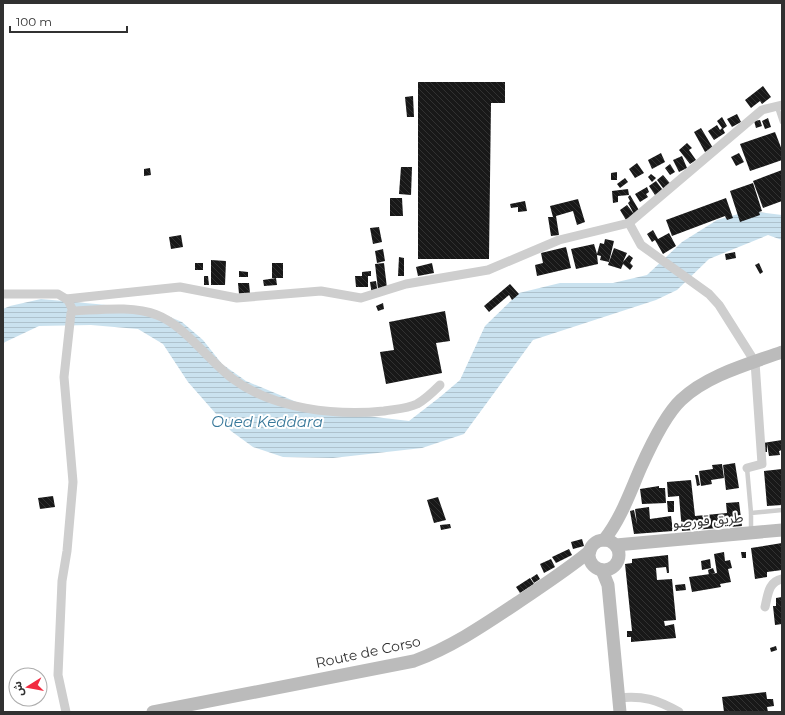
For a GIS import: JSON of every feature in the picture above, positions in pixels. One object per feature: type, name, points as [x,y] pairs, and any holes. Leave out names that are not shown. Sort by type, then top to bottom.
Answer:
[{"type":"main road","points":[[602,568],[618,562],[613,546],[620,530],[623,507],[644,460],[668,417],[680,400],[696,387],[754,362],[782,352]]},
{"type":"main road","name":"طريق قورصو","points":[[613,546],[782,530]]},
{"type":"main road","name":"Route de Corso","points":[[153,712],[414,661],[435,654],[466,637],[568,569],[590,551],[595,543],[613,546]]},
{"type":"main road","points":[[590,551],[589,556],[602,568],[608,585],[620,712]]},
{"type":"main road","name":"Route de Corso","points":[[568,569],[584,565],[602,568]]},
{"type":"street","points":[[66,299],[180,287],[237,298],[321,291],[361,298],[406,284],[488,270],[559,240],[629,223],[762,110],[779,106]]},
{"type":"street","points":[[629,223],[641,245],[709,294],[718,305],[754,362],[762,464],[747,468]]},
{"type":"street","points":[[3,294],[58,294],[66,299],[72,312],[64,377],[73,482],[67,551],[62,580],[58,675],[66,712]]},
{"type":"street","points":[[72,312],[136,310],[158,315],[172,323],[223,371],[245,387],[269,398],[295,405],[352,413],[403,408],[423,401],[440,385]]},
{"type":"street","points":[[765,607],[770,585],[782,579]]},
{"type":"street","points":[[618,698],[636,696],[664,703],[679,712]]},
{"type":"lane","points":[[779,106],[782,122]]},
{"type":"lane","points":[[747,468],[751,513],[751,533]]},
{"type":"lane","points":[[751,513],[782,510]]},
{"type":"water","name":"Oued Keddara","points":[[749,211],[782,215],[782,240],[768,235],[709,259],[677,290],[656,300],[533,340],[464,434],[422,448],[333,458],[283,457],[253,447],[231,431],[188,382],[163,344],[138,329],[91,325],[39,326],[3,343],[3,309],[10,306],[41,299],[151,309],[182,322],[203,340],[222,364],[246,381],[299,403],[341,413],[409,421],[460,380],[485,326],[519,293],[560,283],[613,283],[647,275],[682,242],[717,220]]},
{"type":"building","points":[[418,82],[505,82],[505,103],[491,103],[489,259],[418,259]]},
{"type":"building","points":[[763,86],[771,97],[762,104],[760,101],[751,108],[745,100]]},
{"type":"building","points":[[413,96],[414,117],[407,117],[405,97]]},
{"type":"building","points":[[737,114],[741,122],[732,127],[727,119]]},
{"type":"building","points":[[722,117],[727,126],[723,129],[725,133],[714,140],[708,131],[717,125],[720,130],[722,128],[717,121]]},
{"type":"building","points":[[768,118],[771,127],[765,129],[762,121]]},
{"type":"building","points":[[760,120],[762,126],[756,128],[754,121]]},
{"type":"building","points":[[701,128],[713,148],[705,152],[694,132]]},
{"type":"building","points":[[775,132],[782,150],[782,160],[750,171],[740,144]]},
{"type":"building","points":[[687,143],[692,148],[689,150],[696,160],[690,164],[679,150]]},
{"type":"building","points":[[661,153],[665,162],[652,169],[648,160]]},
{"type":"building","points":[[739,153],[744,162],[736,166],[731,157]]},
{"type":"building","points":[[682,156],[687,168],[679,172],[673,160]]},
{"type":"building","points":[[637,163],[644,173],[635,178],[629,169]]},
{"type":"building","points":[[670,164],[675,172],[670,175],[665,168]]},
{"type":"building","points":[[401,167],[412,167],[411,195],[399,194]]},
{"type":"building","points":[[150,168],[151,175],[144,176],[144,169]]},
{"type":"building","points":[[782,170],[782,201],[763,208],[753,181]]},
{"type":"building","points":[[617,172],[617,180],[611,180],[611,173]]},
{"type":"building","points":[[651,174],[656,178],[652,182],[648,177]]},
{"type":"building","points":[[663,175],[673,187],[666,192],[657,180]]},
{"type":"building","points":[[625,178],[628,182],[620,188],[617,184]]},
{"type":"building","points":[[656,181],[665,193],[655,195],[649,186]]},
{"type":"building","points":[[753,183],[762,211],[759,212],[760,215],[740,222],[730,191]]},
{"type":"building","points":[[647,187],[649,192],[646,194],[648,197],[640,202],[635,194]]},
{"type":"building","points":[[628,189],[629,195],[618,196],[618,202],[613,203],[612,191]]},
{"type":"building","points":[[630,195],[640,212],[626,220],[620,210],[627,205],[634,214],[628,203],[630,201],[628,197]]},
{"type":"building","points":[[390,198],[402,198],[403,216],[390,216]]},
{"type":"building","points":[[726,198],[733,218],[727,220],[725,216],[672,236],[666,220]]},
{"type":"building","points":[[578,199],[585,222],[577,225],[573,211],[556,216],[559,235],[551,236],[548,217],[553,217],[550,206]]},
{"type":"building","points":[[525,201],[527,211],[518,212],[518,207],[511,208],[510,204]]},
{"type":"building","points":[[379,227],[382,242],[373,244],[370,228]]},
{"type":"building","points":[[653,230],[658,239],[669,233],[676,246],[663,254],[655,240],[652,242],[647,234]]},
{"type":"building","points":[[181,235],[183,247],[171,249],[169,237]]},
{"type":"building","points":[[605,239],[614,241],[609,262],[600,260],[601,256],[597,255],[598,264],[576,269],[571,249],[594,244],[597,254],[600,243],[604,244]]},
{"type":"building","points":[[566,247],[571,268],[537,276],[535,265],[543,263],[541,253]]},
{"type":"building","points":[[614,248],[627,253],[623,262],[629,255],[633,258],[630,263],[633,266],[630,270],[623,264],[621,269],[608,265]]},
{"type":"building","points":[[383,249],[385,261],[377,263],[375,251]]},
{"type":"building","points":[[735,252],[736,258],[726,260],[725,254]]},
{"type":"building","points":[[399,257],[404,258],[404,276],[398,276]]},
{"type":"building","points":[[211,260],[226,261],[225,285],[211,285]]},
{"type":"building","points":[[195,263],[203,263],[203,270],[195,270]]},
{"type":"building","points":[[272,263],[283,263],[283,278],[272,278]]},
{"type":"building","points":[[384,263],[387,288],[378,289],[375,264]]},
{"type":"building","points":[[432,263],[434,273],[418,276],[416,267]]},
{"type":"building","points":[[759,263],[763,272],[760,274],[755,265]]},
{"type":"building","points":[[239,271],[248,272],[248,277],[239,277]]},
{"type":"building","points":[[371,271],[371,276],[368,276],[368,287],[356,287],[355,276],[362,276],[362,272]]},
{"type":"building","points":[[204,276],[208,276],[209,285],[204,285]]},
{"type":"building","points":[[276,278],[277,285],[264,286],[263,280]]},
{"type":"building","points":[[376,281],[378,294],[372,295],[370,282]]},
{"type":"building","points":[[238,283],[249,283],[250,293],[239,294]]},
{"type":"building","points":[[510,284],[519,294],[512,300],[509,295],[489,312],[484,306]]},
{"type":"building","points":[[383,303],[384,309],[378,311],[376,306]]},
{"type":"building","points":[[445,311],[450,341],[436,343],[442,373],[386,384],[380,352],[394,350],[389,322]]},
{"type":"building","points":[[782,440],[782,450],[779,451],[780,455],[769,456],[767,444],[767,452],[763,452],[763,443]]},
{"type":"building","points":[[735,463],[739,488],[726,490],[723,465]]},
{"type":"building","points":[[722,464],[724,478],[711,480],[712,484],[701,486],[699,471],[713,469],[712,465]]},
{"type":"building","points":[[782,469],[782,505],[767,506],[764,471]]},
{"type":"building","points":[[695,475],[698,475],[700,485],[697,486]]},
{"type":"building","points":[[691,480],[695,516],[727,513],[726,503],[739,502],[742,526],[682,531],[679,496],[668,497],[667,482]]},
{"type":"building","points":[[659,486],[659,488],[665,488],[666,503],[642,504],[640,489]]},
{"type":"building","points":[[53,496],[55,507],[40,509],[38,498]]},
{"type":"building","points":[[438,497],[446,520],[434,523],[427,500]]},
{"type":"building","points":[[667,501],[674,501],[674,512],[668,512]]},
{"type":"building","points":[[649,507],[650,519],[671,516],[673,531],[634,534],[630,511],[634,510],[637,524],[635,509]]},
{"type":"building","points":[[450,524],[451,528],[441,530],[440,525]]},
{"type":"building","points":[[582,539],[584,546],[573,549],[571,542]]},
{"type":"building","points":[[782,543],[782,570],[767,572],[767,577],[755,579],[751,548]]},
{"type":"building","points":[[569,549],[572,555],[556,563],[552,557]]},
{"type":"building","points":[[724,552],[725,561],[730,560],[732,568],[728,569],[731,582],[720,584],[721,587],[692,592],[689,577],[717,573],[714,554]]},
{"type":"building","points":[[741,552],[746,552],[746,558],[742,558]]},
{"type":"building","points":[[668,555],[669,573],[667,573],[666,567],[656,568],[657,580],[672,579],[676,620],[664,621],[665,626],[674,624],[676,638],[631,642],[631,637],[627,637],[627,631],[632,631],[625,564],[632,563],[632,559]]},
{"type":"building","points":[[551,559],[555,567],[544,573],[540,564]]},
{"type":"building","points":[[710,559],[711,568],[702,570],[701,561]]},
{"type":"building","points":[[713,568],[715,573],[709,575],[708,570]]},
{"type":"building","points":[[537,574],[540,579],[534,583],[531,578]]},
{"type":"building","points":[[530,578],[534,584],[520,593],[516,587]]},
{"type":"building","points":[[685,584],[686,590],[676,591],[675,585]]},
{"type":"building","points":[[782,597],[782,624],[775,625],[773,606],[776,606],[776,598]]},
{"type":"building","points":[[776,646],[777,650],[771,652],[770,648]]},
{"type":"building","points":[[766,692],[767,699],[773,699],[774,706],[767,707],[768,712],[724,712],[722,697]]}]
